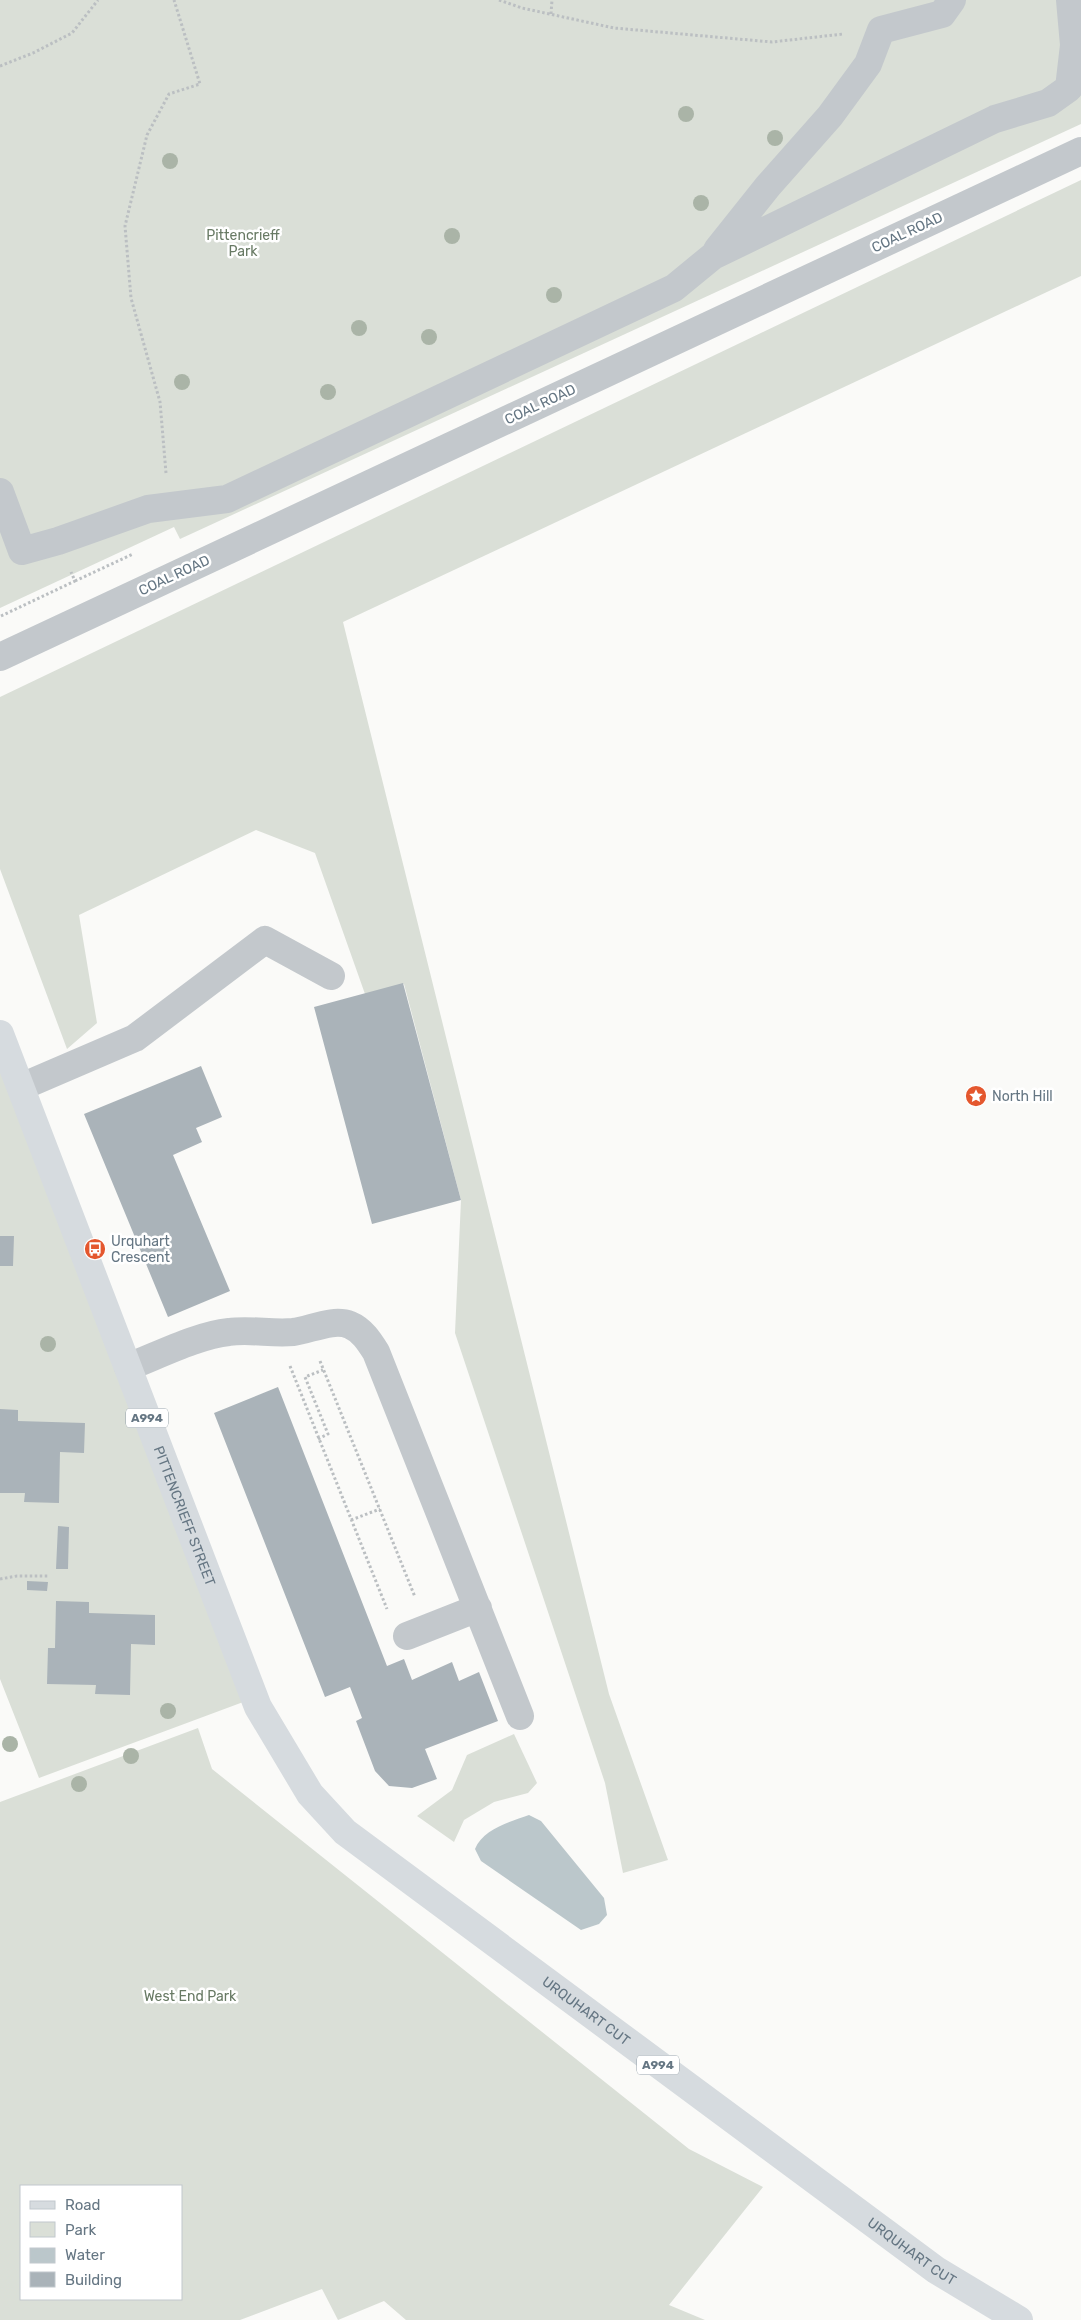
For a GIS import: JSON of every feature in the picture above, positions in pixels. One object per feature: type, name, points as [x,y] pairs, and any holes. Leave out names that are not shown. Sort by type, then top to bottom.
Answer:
[{"type":"main road","name":"PITTENCRIEFF STREET","points":[[0,1034],[258,1707],[310,1794]]},
{"type":"main road","name":"URQUHART CUT","points":[[310,1794],[345,1832],[936,2270],[1019,2320]]},
{"type":"street","points":[[0,492],[22,551],[58,541],[148,509],[227,499],[674,288],[713,256],[768,186],[830,116],[868,64],[881,30],[942,14],[952,0]]},
{"type":"street","points":[[713,256],[995,119],[1048,103],[1069,88],[1074,44],[1070,0]]},
{"type":"street","name":"COAL ROAD","points":[[0,657],[1081,151]]},
{"type":"street","points":[[20,1088],[135,1038],[265,940],[331,976]]},
{"type":"street","points":[[128,1367],[204,1338],[228,1332],[277,1333],[321,1324],[349,1324],[366,1336],[376,1352],[520,1716]]},
{"type":"street","points":[[417,1632],[478,1608]]},
{"type":"path","points":[[0,66],[33,53],[72,33],[98,0]]},
{"type":"path","points":[[148,509],[155,483],[167,482],[165,450],[160,402],[131,298],[124,226],[146,135],[169,94],[200,84],[174,0]]},
{"type":"path","points":[[499,0],[614,28],[772,42],[881,30]]},
{"type":"path","points":[[552,0],[552,14]]},
{"type":"path","points":[[58,541],[75,581]]},
{"type":"path","points":[[0,616],[137,552]]},
{"type":"path","points":[[307,1328],[380,1509],[417,1632]]},
{"type":"path","points":[[277,1333],[388,1612]]},
{"type":"path","points":[[318,1439],[328,1434],[306,1377],[323,1370]]},
{"type":"path","points":[[351,1520],[380,1509]]},
{"type":"path","points":[[0,1579],[17,1576],[49,1576]]},
{"type":"green space","name":"Pittencrieff Park","points":[[0,0],[1081,0],[1081,124],[180,539],[174,527],[0,608]]},
{"type":"green space","points":[[1081,180],[1081,276],[343,622],[609,1694],[668,1860],[623,1873],[605,1783],[455,1333],[461,1200],[404,984],[365,994],[315,853],[256,830],[79,915],[97,1023],[67,1049],[0,869],[0,697]]},
{"type":"green space","points":[[0,1034],[254,1698],[39,1778],[0,1679]]},
{"type":"green space","name":"West End Park","points":[[198,1728],[212,1769],[689,2149],[763,2187],[669,2305],[705,2320],[406,2320],[384,2301],[338,2320],[322,2289],[240,2320],[0,2320],[0,1802]]},
{"type":"green space","points":[[514,1734],[537,1783],[528,1793],[494,1802],[464,1820],[454,1842],[417,1816],[452,1790],[467,1755]]},
{"type":"water","points":[[529,1815],[541,1821],[604,1898],[607,1915],[599,1924],[581,1930],[481,1861],[475,1849],[484,1836],[498,1827]]},
{"type":"building","points":[[403,983],[461,1200],[372,1224],[314,1007]]},
{"type":"building","points":[[201,1066],[222,1117],[196,1128],[202,1142],[173,1155],[230,1291],[168,1317],[84,1114]]},
{"type":"building","points":[[0,1236],[14,1236],[13,1266],[0,1266]]},
{"type":"building","points":[[278,1387],[387,1666],[404,1659],[412,1680],[452,1662],[459,1681],[479,1672],[498,1721],[425,1749],[437,1779],[412,1788],[389,1786],[375,1771],[356,1721],[362,1718],[350,1687],[325,1697],[214,1413]]},
{"type":"building","points":[[0,1409],[18,1410],[18,1421],[85,1423],[84,1453],[60,1452],[59,1503],[24,1502],[25,1493],[0,1493]]},
{"type":"building","points":[[58,1526],[69,1527],[68,1569],[56,1569]]},
{"type":"building","points":[[27,1581],[48,1582],[47,1591],[27,1590]]},
{"type":"building","points":[[56,1601],[89,1602],[89,1613],[155,1615],[155,1645],[131,1644],[130,1695],[95,1694],[96,1685],[47,1684],[48,1648],[55,1648]]},
{"type":"place","name":"North Hill","points":[[976,1096]]},
{"type":"place","name":"Urquhart Crescent","points":[[95,1249]]}]
